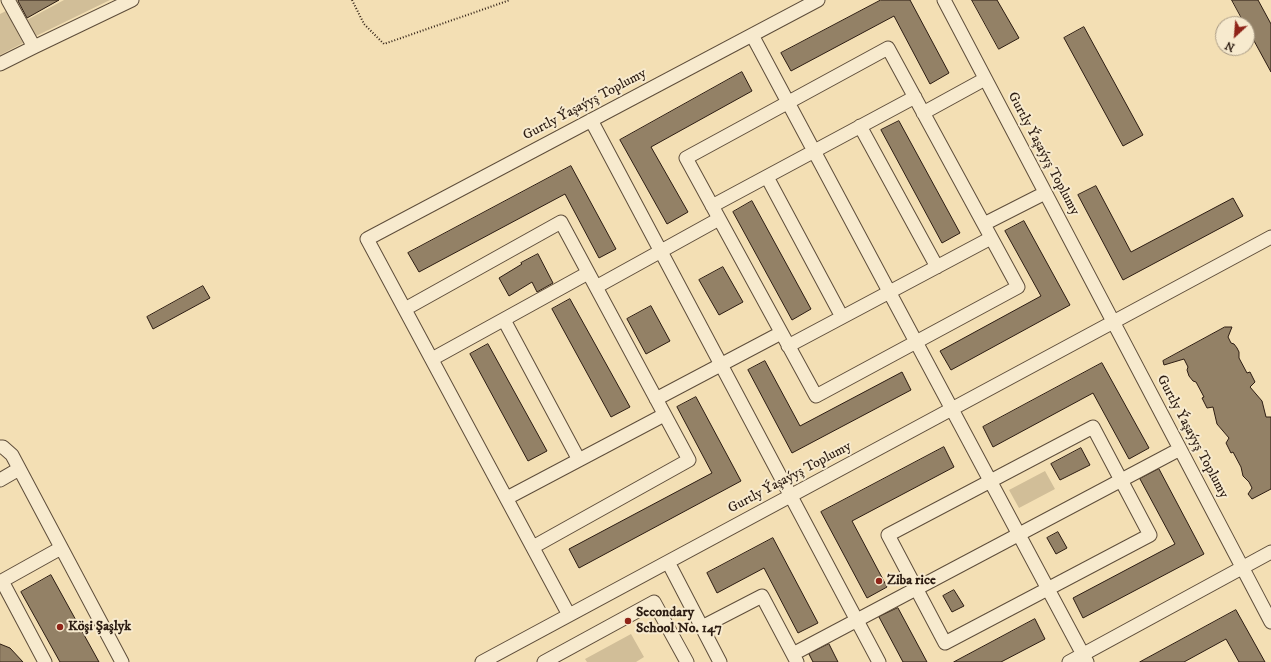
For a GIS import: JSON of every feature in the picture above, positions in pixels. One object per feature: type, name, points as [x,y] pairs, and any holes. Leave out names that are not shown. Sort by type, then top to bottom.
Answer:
[{"type":"street","points":[[8,0],[34,47]]},
{"type":"street","points":[[0,64],[132,0]]},
{"type":"street","name":"Gurtly Ýaşaýyş Toplumy","points":[[405,309],[367,238],[818,0]]},
{"type":"street","name":"Gurtly Ýaşaýyş Toplumy","points":[[944,0],[1271,622]]},
{"type":"street","points":[[752,35],[1085,658]]},
{"type":"street","points":[[888,48],[1018,287],[816,396],[686,158],[788,103],[888,48]]},
{"type":"street","points":[[924,113],[985,78]]},
{"type":"street","points":[[712,206],[915,97]]},
{"type":"street","points":[[591,120],[879,662]]},
{"type":"street","points":[[860,126],[937,267]]},
{"type":"street","points":[[767,177],[842,317]]},
{"type":"street","points":[[984,224],[1045,192]]},
{"type":"street","points":[[596,287],[719,220]]},
{"type":"street","points":[[533,547],[689,460],[561,222],[405,309],[569,615]]},
{"type":"street","points":[[788,346],[991,238]]},
{"type":"street","name":"Gurtly Ýaşaýyş Toplumy","points":[[482,662],[1271,238]]},
{"type":"street","points":[[432,359],[588,273]]},
{"type":"street","points":[[504,320],[579,460]]},
{"type":"street","points":[[656,399],[781,333]]},
{"type":"street","points":[[507,498],[664,414]]},
{"type":"street","points":[[1093,427],[1150,535],[945,643],[888,535],[990,481],[1093,427]]},
{"type":"street","points":[[0,447],[3,447],[12,455],[122,662]]},
{"type":"street","points":[[702,627],[762,596],[795,658],[856,620],[1180,449]]},
{"type":"street","points":[[0,480],[19,469]]},
{"type":"street","points":[[45,662],[1,582],[61,548]]},
{"type":"street","points":[[1069,662],[1085,658],[1242,567],[1271,552]]},
{"type":"street","points":[[668,562],[720,662]]},
{"type":"street","points":[[544,662],[654,602],[687,662]]},
{"type":"path","points":[[352,0],[364,24],[384,44],[510,0]]},
{"type":"shaded area","points":[[64,0],[110,0],[34,37],[25,21]]},
{"type":"shaded area","points":[[6,11],[23,43],[0,55],[0,14]]},
{"type":"shaded area","points":[[1045,471],[1055,489],[1019,508],[1009,490]]},
{"type":"shaded area","points":[[631,634],[644,657],[636,662],[587,662],[585,659]]},
{"type":"building","points":[[59,0],[27,18],[18,1]]},
{"type":"building","points":[[881,0],[910,0],[949,73],[930,84],[894,16],[791,71],[781,53]]},
{"type":"building","points":[[972,0],[997,0],[1019,38],[999,49]]},
{"type":"building","points":[[1232,0],[1258,0],[1271,24],[1271,72],[1255,43],[1255,16],[1241,16]]},
{"type":"building","points":[[1084,27],[1143,135],[1123,146],[1064,38]]},
{"type":"building","points":[[742,72],[752,91],[651,147],[688,212],[667,224],[620,140]]},
{"type":"building","points":[[899,121],[960,233],[942,243],[881,130]]},
{"type":"building","points":[[571,166],[616,249],[599,258],[565,194],[419,272],[408,253]]},
{"type":"building","points":[[1096,186],[1131,252],[1233,198],[1243,216],[1123,280],[1078,195]]},
{"type":"building","points":[[752,201],[811,309],[792,320],[733,212]]},
{"type":"building","points":[[1024,221],[1070,305],[951,370],[940,351],[1041,296],[1005,231]]},
{"type":"building","points":[[538,254],[553,283],[537,292],[532,282],[509,296],[499,278],[522,264],[521,263]]},
{"type":"building","points":[[723,267],[743,302],[719,315],[699,280]]},
{"type":"building","points":[[203,286],[210,298],[153,329],[147,317]]},
{"type":"building","points":[[570,299],[630,407],[611,417],[552,309]]},
{"type":"building","points":[[651,306],[670,341],[646,354],[627,319]]},
{"type":"building","points":[[1225,327],[1232,327],[1228,337],[1231,343],[1237,348],[1239,358],[1247,373],[1250,372],[1255,382],[1250,387],[1262,401],[1266,417],[1271,417],[1271,489],[1252,499],[1248,494],[1252,488],[1243,476],[1241,467],[1226,443],[1229,438],[1217,424],[1213,407],[1207,408],[1202,398],[1204,397],[1196,382],[1189,376],[1187,370],[1188,367],[1184,359],[1164,365],[1163,361]]},
{"type":"building","points":[[488,344],[547,451],[528,461],[470,354]]},
{"type":"building","points":[[765,361],[800,426],[902,372],[911,390],[792,453],[748,370]]},
{"type":"building","points":[[1102,363],[1149,448],[1129,459],[1093,393],[993,447],[983,427]]},
{"type":"building","points":[[696,397],[741,481],[579,568],[569,549],[712,473],[677,407]]},
{"type":"building","points":[[944,447],[954,467],[852,521],[887,587],[867,598],[821,512]]},
{"type":"building","points":[[1081,448],[1090,465],[1060,480],[1051,464]]},
{"type":"building","points":[[1159,469],[1204,554],[1083,618],[1073,598],[1175,544],[1140,479]]},
{"type":"building","points":[[1058,532],[1067,548],[1056,554],[1047,538]]},
{"type":"building","points":[[773,538],[818,623],[798,633],[764,568],[717,593],[707,573]]},
{"type":"building","name":"Köşi Şaşlyk","points":[[51,575],[99,662],[60,662],[21,592]]},
{"type":"building","points":[[954,590],[964,606],[952,612],[943,596]]},
{"type":"building","points":[[898,608],[927,662],[903,662],[879,617]]},
{"type":"building","points":[[1236,610],[1265,662],[1239,662],[1226,639],[1184,662],[1140,662]]},
{"type":"building","points":[[1035,619],[1045,639],[1001,662],[954,662]]},
{"type":"building","points":[[0,644],[10,648],[23,662],[0,662]]},
{"type":"building","points":[[829,644],[838,662],[813,662],[809,654]]},
{"type":"place","name":"Ziba rice","points":[[879,581]]},
{"type":"place","name":"Secondary School No. 147","points":[[628,621]]},
{"type":"place","name":"Köşi Şaşlyk","points":[[60,627]]}]
